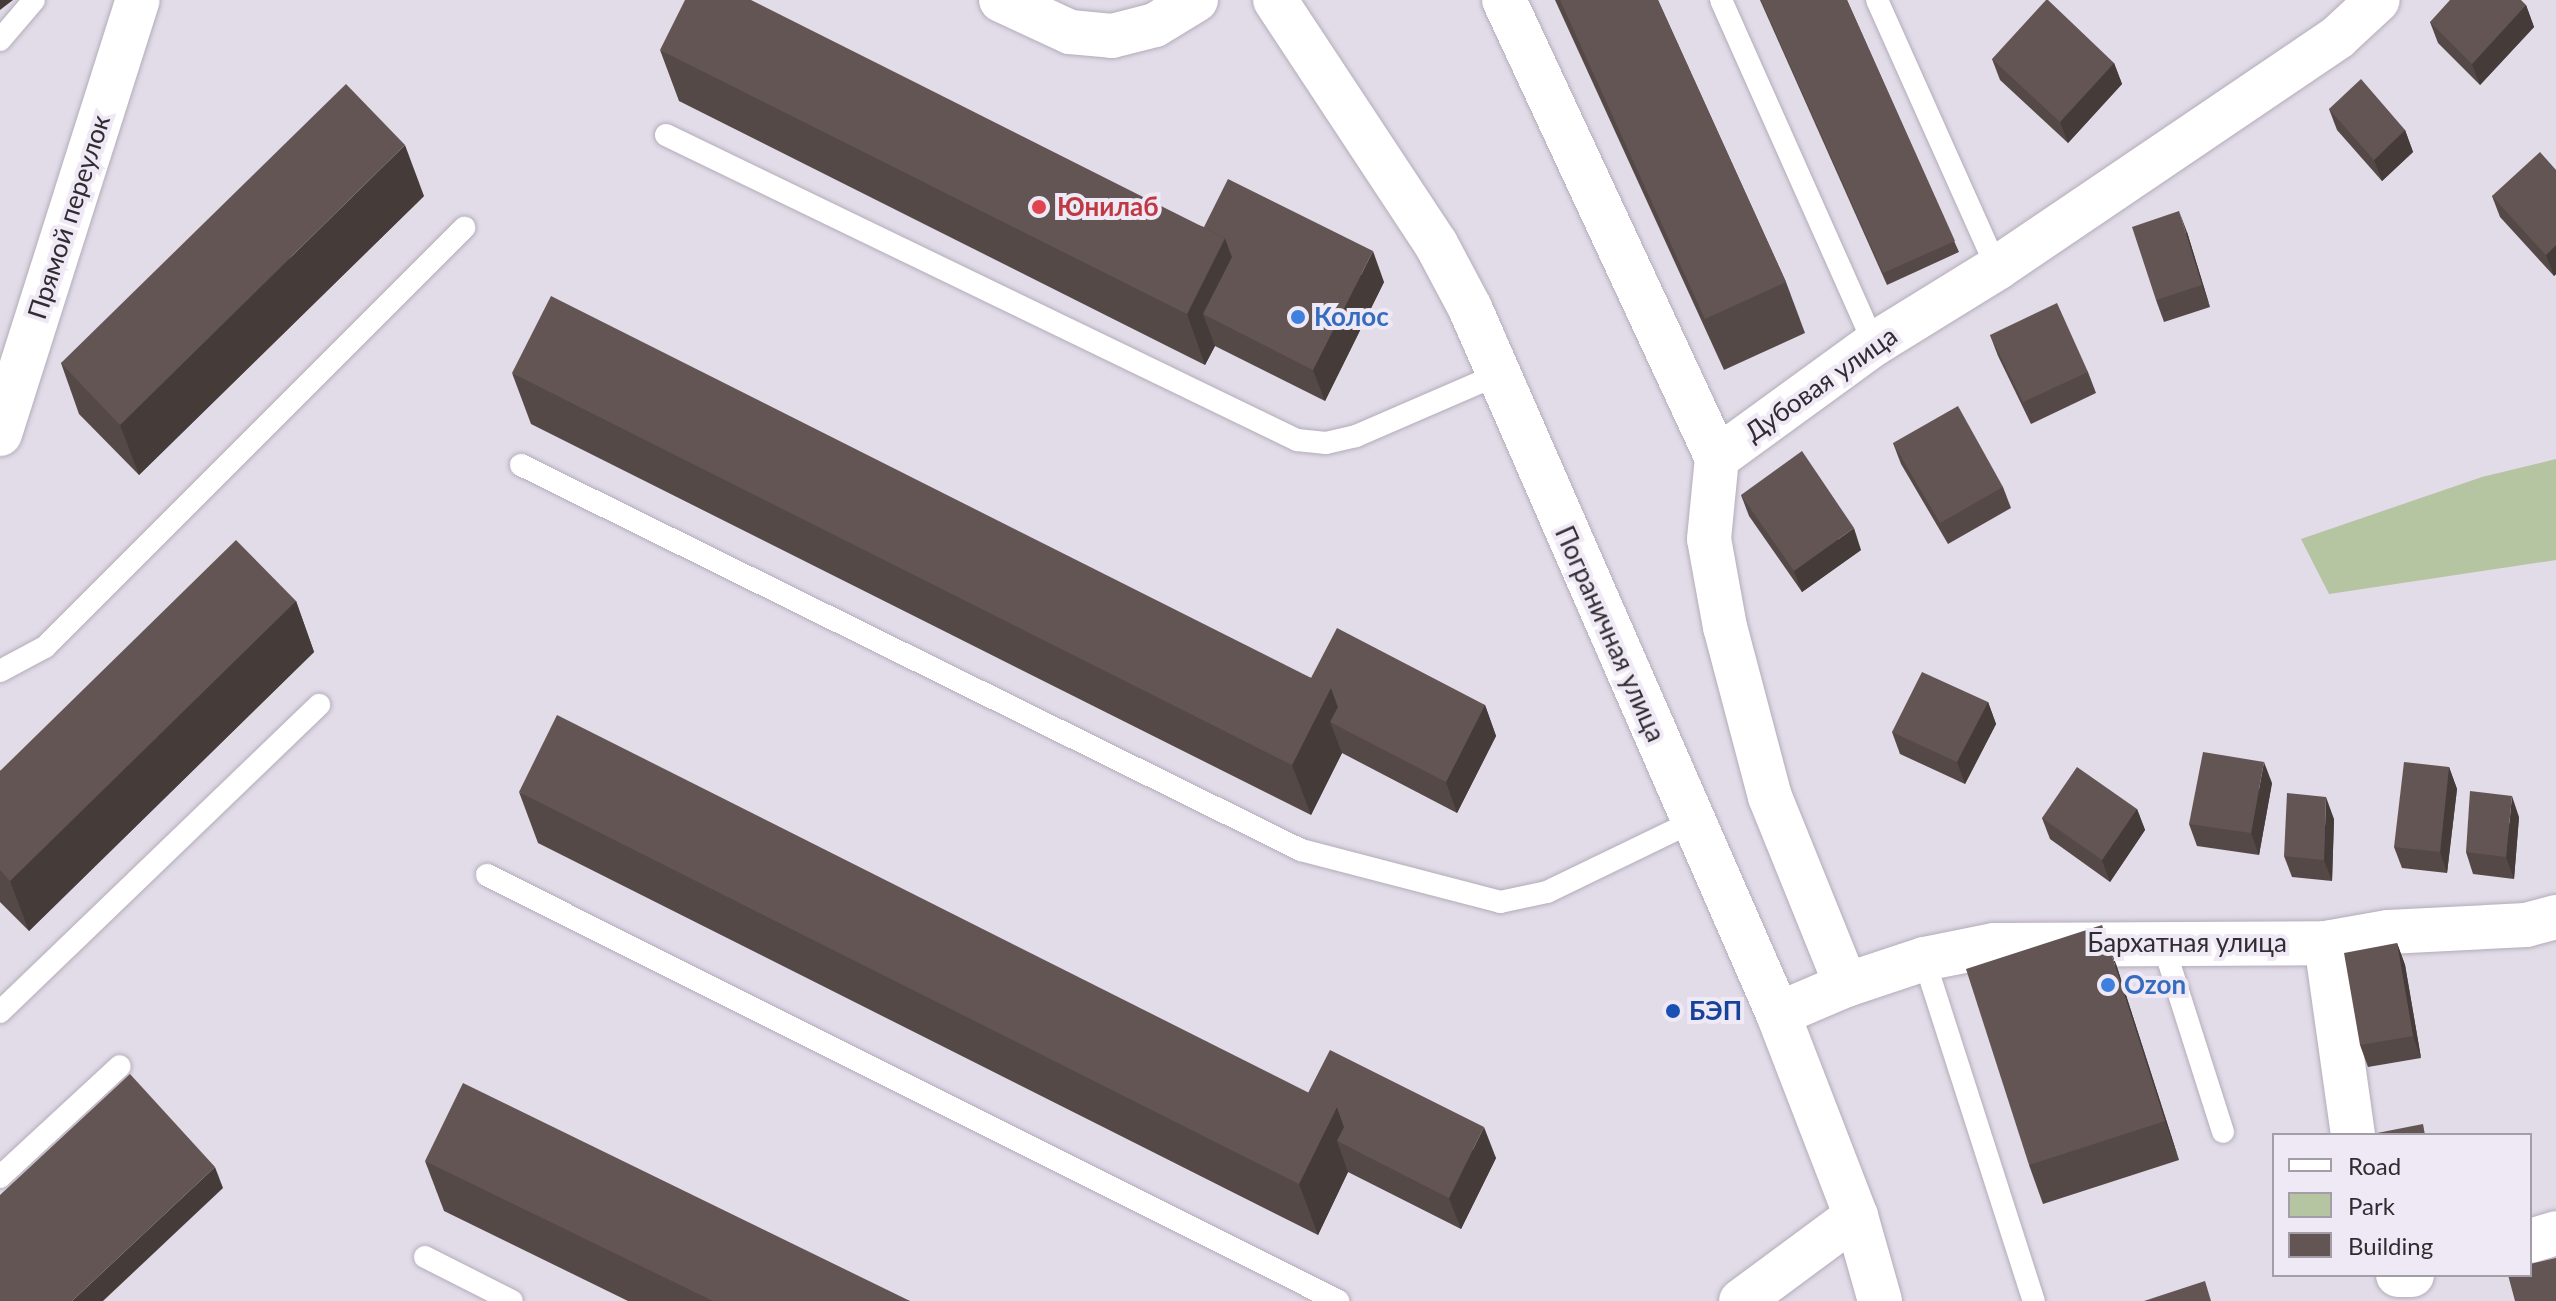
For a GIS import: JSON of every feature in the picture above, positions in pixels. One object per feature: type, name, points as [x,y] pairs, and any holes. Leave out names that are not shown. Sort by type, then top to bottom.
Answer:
[{"type":"street","name":"Прямой переулок","points":[[0,434],[138,0]]},
{"type":"street","points":[[1001,0],[1070,32],[1112,36],[1155,25],[1196,0]]},
{"type":"street","name":"Пограничная улица","points":[[1275,0],[1436,244],[1499,374],[1778,1014],[1856,1216],[1880,1301]]},
{"type":"street","points":[[1504,0],[1717,458]]},
{"type":"street","name":"Дубовая улица","points":[[1846,985],[1770,797],[1725,627],[1709,539],[1717,458],[1874,344],[1997,268],[2338,37],[2378,0]]},
{"type":"street","name":"Бархатная улица","points":[[1778,1014],[1846,985],[1924,959],[1994,945],[2053,941],[2164,947],[2326,943],[2388,932],[2526,925],[2556,917]]},
{"type":"street","points":[[2326,943],[2353,1133]]},
{"type":"street","points":[[1741,1301],[1856,1216]]},
{"type":"street","points":[[2532,1240],[2556,1233]]},
{"type":"lane","points":[[0,40],[34,0]]},
{"type":"lane","points":[[1721,0],[1874,344]]},
{"type":"lane","points":[[1877,0],[1997,268]]},
{"type":"lane","points":[[666,135],[1297,440],[1326,443],[1356,436],[1499,374]]},
{"type":"lane","points":[[0,671],[45,647],[464,228]]},
{"type":"lane","points":[[521,465],[1301,850],[1500,902],[1547,892],[1692,822]]},
{"type":"lane","points":[[0,1012],[319,705]]},
{"type":"lane","points":[[487,875],[1338,1301]]},
{"type":"lane","points":[[2164,947],[2223,1132]]},
{"type":"lane","points":[[1924,959],[2034,1301]]},
{"type":"lane","points":[[0,1177],[120,1066]]},
{"type":"lane","points":[[425,1257],[512,1301]]},
{"type":"green space","points":[[2556,459],[2556,560],[2329,594],[2301,539],[2482,477]]},
{"type":"building","points":[[685,0],[751,0],[1225,238],[1187,314],[660,50]]},
{"type":"building","points":[[1560,0],[1658,0],[1786,282],[1705,319]]},
{"type":"building","points":[[1761,0],[1847,0],[1955,241],[1883,273]]},
{"type":"building","points":[[2046,0],[2114,63],[2060,122],[1992,59]]},
{"type":"building","points":[[2450,0],[2521,0],[2526,5],[2472,64],[2430,22]]},
{"type":"building","points":[[2361,79],[2405,130],[2374,160],[2329,109]]},
{"type":"building","points":[[346,84],[405,145],[120,425],[61,363]]},
{"type":"building","points":[[2540,152],[2556,170],[2556,245],[2546,255],[2492,196]]},
{"type":"building","name":"Колос","points":[[1228,179],[1373,251],[1313,370],[1203,314],[1232,257],[1225,238],[1204,227]]},
{"type":"building","points":[[2179,211],[2202,285],[2156,300],[2132,227]]},
{"type":"building","points":[[551,296],[1331,688],[1292,765],[512,373]]},
{"type":"building","points":[[2057,303],[2088,372],[2023,402],[1990,335]]},
{"type":"building","points":[[1958,406],[2003,487],[1940,523],[1893,443]]},
{"type":"building","points":[[1802,451],[1854,528],[1794,571],[1741,495]]},
{"type":"building","points":[[236,540],[296,601],[10,881],[0,870],[0,771]]},
{"type":"building","points":[[1337,628],[1485,705],[1446,782],[1330,722],[1338,707],[1331,688],[1311,678]]},
{"type":"building","points":[[1922,672],[1988,702],[1957,762],[1892,732]]},
{"type":"building","points":[[557,715],[1337,1107],[1299,1184],[519,792]]},
{"type":"building","points":[[2203,752],[2264,762],[2251,833],[2189,824]]},
{"type":"building","points":[[2404,762],[2449,767],[2440,852],[2394,847]]},
{"type":"building","points":[[2077,767],[2137,809],[2102,860],[2042,818]]},
{"type":"building","points":[[2470,791],[2512,796],[2506,857],[2466,852]]},
{"type":"building","points":[[2287,793],[2326,797],[2324,860],[2284,856]]},
{"type":"building","points":[[2102,925],[2165,1121],[2029,1165],[1966,969]]},
{"type":"building","points":[[2397,943],[2413,1036],[2360,1045],[2344,953]]},
{"type":"building","points":[[1330,1050],[1484,1127],[1449,1198],[1337,1141],[1344,1127],[1337,1107],[1308,1093]]},
{"type":"building","points":[[130,1074],[215,1167],[72,1301],[0,1301],[0,1195]]},
{"type":"building","points":[[463,1083],[910,1301],[713,1301],[425,1161]]},
{"type":"building","points":[[2423,1124],[2425,1133],[2377,1133]]},
{"type":"building","points":[[2556,1258],[2556,1301],[2515,1301],[2509,1277],[2532,1277],[2532,1264]]},
{"type":"building","points":[[2205,1281],[2211,1301],[2144,1301]]},
{"type":"place","name":"Юнилаб","points":[[1039,207]]},
{"type":"place","name":"Колос","points":[[1298,317]]},
{"type":"place","name":"Ozon","points":[[2108,985]]},
{"type":"place","name":"БЭП","points":[[1673,1011]]}]
